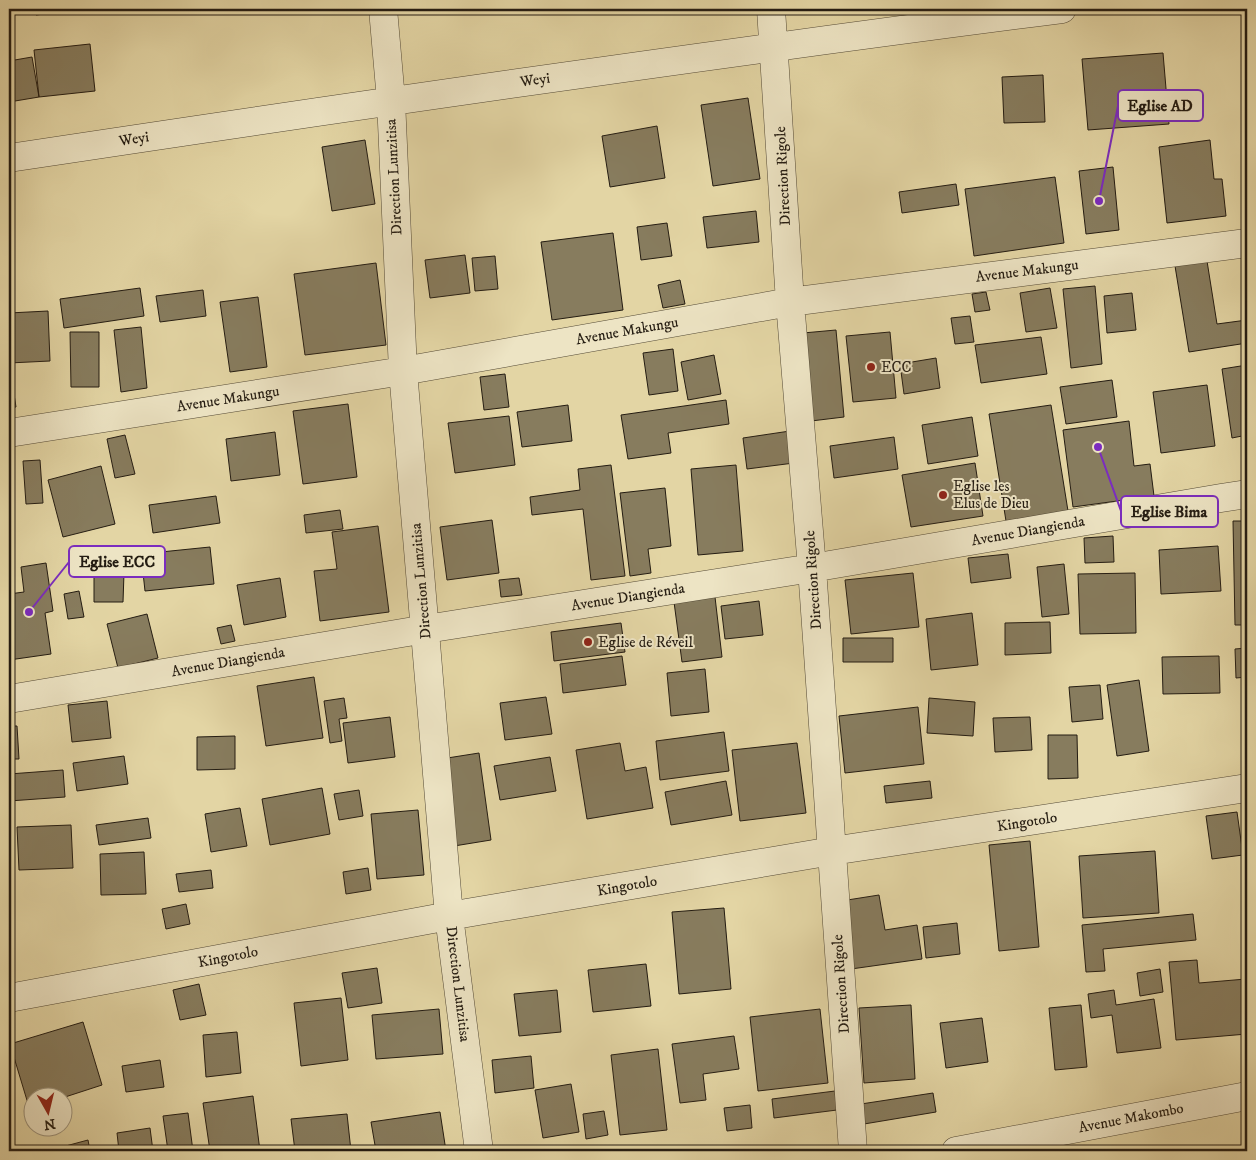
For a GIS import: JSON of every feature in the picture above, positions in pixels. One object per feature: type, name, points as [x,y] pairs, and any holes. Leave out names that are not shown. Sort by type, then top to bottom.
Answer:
[{"type":"street","name":"Direction Lunzitisa","points":[[383,9],[391,100],[403,371],[449,916],[478,1151]]},
{"type":"street","name":"Direction Rigole","points":[[771,9],[775,46],[790,302],[812,568],[853,1151]]},
{"type":"street","name":"Weyi","points":[[9,158],[391,100],[775,46],[1062,9]]},
{"type":"street","name":"Avenue Makungu","points":[[9,433],[403,371],[790,302],[1247,243]]},
{"type":"street","name":"Avenue Diangienda","points":[[9,700],[426,629],[812,568],[1247,494]]},
{"type":"street","name":"Kingotolo","points":[[9,998],[449,916],[832,851],[1247,788]]},
{"type":"street","name":"Avenue Makombo","points":[[956,1151],[1247,1096]]},
{"type":"building","points":[[35,9],[84,9],[36,15]]},
{"type":"building","points":[[1241,9],[1247,9],[1247,50]]},
{"type":"building","points":[[90,44],[95,91],[39,97],[34,50]]},
{"type":"building","points":[[1163,53],[1169,124],[1088,130],[1082,59]]},
{"type":"building","points":[[32,57],[39,97],[9,102],[9,61]]},
{"type":"building","points":[[1043,75],[1045,122],[1004,123],[1002,77]]},
{"type":"building","points":[[748,98],[760,179],[713,186],[701,105]]},
{"type":"building","points":[[657,126],[665,178],[610,187],[602,136]]},
{"type":"building","points":[[365,140],[375,204],[332,211],[322,147]]},
{"type":"building","points":[[1210,140],[1214,179],[1222,179],[1226,216],[1167,223],[1159,147]]},
{"type":"building","points":[[1113,167],[1119,230],[1086,234],[1079,171]]},
{"type":"building","points":[[1055,177],[1064,243],[974,256],[965,189]]},
{"type":"building","points":[[956,184],[959,205],[902,213],[899,192]]},
{"type":"building","points":[[756,211],[759,242],[707,248],[703,217]]},
{"type":"building","points":[[667,223],[672,256],[641,260],[637,227]]},
{"type":"building","points":[[613,233],[623,310],[552,320],[541,242]]},
{"type":"building","points":[[465,255],[470,293],[430,298],[425,260]]},
{"type":"building","points":[[495,256],[498,289],[475,291],[472,258]]},
{"type":"building","points":[[1207,261],[1217,324],[1247,320],[1247,343],[1189,352],[1175,266]]},
{"type":"building","points":[[376,263],[386,345],[305,355],[294,274]]},
{"type":"building","points":[[680,280],[685,304],[663,308],[658,285]]},
{"type":"building","points":[[1095,286],[1102,364],[1071,368],[1063,289]]},
{"type":"building","points":[[140,288],[144,316],[64,328],[60,299]]},
{"type":"building","points":[[1050,288],[1057,328],[1026,332],[1020,293]]},
{"type":"building","points":[[203,290],[206,316],[160,322],[156,296]]},
{"type":"building","points":[[986,292],[990,310],[975,312],[972,294]]},
{"type":"building","points":[[1132,293],[1136,330],[1107,333],[1104,296]]},
{"type":"building","points":[[258,297],[267,367],[230,372],[220,302]]},
{"type":"building","points":[[48,311],[50,361],[9,363],[9,313]]},
{"type":"building","points":[[970,316],[974,342],[955,344],[951,318]]},
{"type":"building","points":[[141,327],[147,388],[121,392],[114,330]]},
{"type":"building","points":[[836,330],[844,417],[811,421],[803,333]]},
{"type":"building","points":[[70,332],[99,332],[99,387],[71,387]]},
{"type":"building","name":"ECC","points":[[890,332],[896,398],[853,402],[846,336]]},
{"type":"building","points":[[1041,337],[1047,374],[981,383],[975,345]]},
{"type":"building","points":[[673,349],[678,391],[649,395],[643,353]]},
{"type":"building","points":[[714,355],[721,394],[688,400],[681,362]]},
{"type":"building","points":[[936,358],[940,388],[904,394],[900,364]]},
{"type":"building","points":[[1247,365],[1247,435],[1232,438],[1222,369]]},
{"type":"building","points":[[505,374],[509,407],[484,410],[480,377]]},
{"type":"building","points":[[9,375],[11,375],[16,407],[9,408]]},
{"type":"building","points":[[1112,380],[1117,417],[1066,424],[1060,387]]},
{"type":"building","points":[[1207,385],[1215,446],[1161,453],[1153,392]]},
{"type":"building","points":[[726,400],[729,424],[668,433],[671,453],[628,459],[621,415]]},
{"type":"building","points":[[348,404],[357,477],[303,484],[293,411]]},
{"type":"building","points":[[568,405],[572,441],[522,447],[517,412]]},
{"type":"building","points":[[1051,405],[1068,511],[1006,521],[989,414]]},
{"type":"building","points":[[509,416],[515,465],[455,473],[448,423]]},
{"type":"building","points":[[972,417],[978,456],[928,464],[922,425]]},
{"type":"building","points":[[1129,421],[1134,466],[1150,464],[1154,496],[1073,507],[1063,430]]},
{"type":"building","points":[[790,431],[794,463],[747,469],[743,438]]},
{"type":"building","points":[[275,432],[280,475],[231,481],[226,439]]},
{"type":"building","points":[[125,435],[135,474],[115,478],[107,439]]},
{"type":"building","points":[[894,437],[898,469],[834,478],[830,446]]},
{"type":"building","points":[[40,460],[43,503],[26,504],[23,461]]},
{"type":"building","name":"Eglise les Elus de Dieu","points":[[975,463],[983,516],[911,527],[902,475]]},
{"type":"building","points":[[611,465],[625,576],[591,580],[583,509],[532,515],[530,497],[580,490],[578,469]]},
{"type":"building","points":[[736,465],[743,551],[698,555],[691,469]]},
{"type":"building","points":[[101,466],[115,524],[63,537],[48,480]]},
{"type":"building","points":[[665,488],[671,546],[648,549],[651,573],[630,576],[620,493]]},
{"type":"building","points":[[216,496],[220,523],[153,533],[149,505]]},
{"type":"building","points":[[340,510],[343,529],[306,533],[304,515]]},
{"type":"building","points":[[492,520],[499,573],[447,580],[440,527]]},
{"type":"building","points":[[1233,521],[1247,521],[1247,625],[1235,625]]},
{"type":"building","points":[[378,526],[389,612],[320,621],[314,571],[337,569],[332,532]]},
{"type":"building","points":[[1113,536],[1114,562],[1085,563],[1084,538]]},
{"type":"building","points":[[1218,546],[1221,591],[1161,594],[1159,550]]},
{"type":"building","points":[[210,547],[214,584],[145,591],[141,554]]},
{"type":"building","points":[[1008,554],[1011,578],[971,583],[968,558]]},
{"type":"building","points":[[46,563],[53,611],[45,613],[51,654],[9,660],[9,594],[24,592],[21,567]]},
{"type":"building","points":[[1064,564],[1069,614],[1042,617],[1037,567]]},
{"type":"building","points":[[94,573],[124,573],[123,602],[94,602]]},
{"type":"building","points":[[913,573],[919,627],[851,634],[845,580]]},
{"type":"building","points":[[1135,573],[1136,633],[1080,634],[1078,574]]},
{"type":"building","points":[[280,578],[286,617],[244,625],[237,585]]},
{"type":"building","points":[[519,578],[522,595],[501,597],[499,580]]},
{"type":"building","points":[[79,591],[84,617],[68,619],[64,594]]},
{"type":"building","points":[[715,597],[722,657],[682,662],[674,602]]},
{"type":"building","points":[[759,601],[763,635],[725,639],[721,606]]},
{"type":"building","points":[[972,613],[978,665],[931,670],[926,619]]},
{"type":"building","points":[[147,614],[158,658],[118,668],[107,624]]},
{"type":"building","points":[[1050,622],[1051,653],[1005,655],[1005,623]]},
{"type":"building","name":"Eglise de Réveil","points":[[621,623],[625,652],[554,661],[551,632]]},
{"type":"building","points":[[231,625],[235,641],[221,644],[217,628]]},
{"type":"building","points":[[843,638],[893,638],[893,662],[843,662]]},
{"type":"building","points":[[1247,648],[1247,677],[1236,678],[1235,649]]},
{"type":"building","points":[[622,656],[626,685],[563,693],[560,664]]},
{"type":"building","points":[[1219,656],[1220,693],[1163,694],[1162,657]]},
{"type":"building","points":[[705,669],[709,712],[671,716],[667,673]]},
{"type":"building","points":[[314,677],[323,738],[266,746],[257,686]]},
{"type":"building","points":[[1139,680],[1149,751],[1117,756],[1107,685]]},
{"type":"building","points":[[1100,685],[1103,719],[1072,722],[1069,687]]},
{"type":"building","points":[[546,697],[552,734],[505,740],[500,703]]},
{"type":"building","points":[[344,698],[347,718],[339,719],[342,741],[330,743],[324,701]]},
{"type":"building","points":[[929,698],[975,702],[973,736],[927,733]]},
{"type":"building","points":[[107,701],[111,738],[72,742],[68,705]]},
{"type":"building","points":[[918,707],[924,764],[845,773],[839,716]]},
{"type":"building","points":[[390,717],[395,757],[348,763],[343,723]]},
{"type":"building","points":[[1030,717],[1032,750],[995,752],[993,718]]},
{"type":"building","points":[[9,726],[17,726],[19,759],[9,759]]},
{"type":"building","points":[[724,732],[729,771],[660,780],[656,741]]},
{"type":"building","points":[[1048,735],[1077,735],[1078,778],[1048,779]]},
{"type":"building","points":[[235,736],[235,769],[197,770],[197,737]]},
{"type":"building","points":[[620,743],[625,771],[646,767],[653,808],[587,819],[576,750]]},
{"type":"building","points":[[797,743],[806,813],[740,821],[732,750]]},
{"type":"building","points":[[479,753],[491,840],[454,846],[441,759]]},
{"type":"building","points":[[124,756],[128,784],[77,791],[73,763]]},
{"type":"building","points":[[550,757],[556,791],[500,800],[494,766]]},
{"type":"building","points":[[63,770],[65,797],[9,801],[9,774]]},
{"type":"building","points":[[726,781],[732,815],[671,825],[665,792]]},
{"type":"building","points":[[930,781],[932,798],[886,803],[884,786]]},
{"type":"building","points":[[322,788],[330,834],[270,845],[262,799]]},
{"type":"building","points":[[359,790],[363,816],[339,820],[334,794]]},
{"type":"building","points":[[240,808],[247,846],[211,852],[205,814]]},
{"type":"building","points":[[418,810],[424,875],[377,879],[371,814]]},
{"type":"building","points":[[1237,812],[1243,855],[1212,859],[1206,816]]},
{"type":"building","points":[[148,818],[151,838],[99,845],[96,825]]},
{"type":"building","points":[[71,825],[73,868],[19,870],[17,827]]},
{"type":"building","points":[[1030,841],[1039,947],[999,951],[989,845]]},
{"type":"building","points":[[1155,851],[1159,913],[1083,918],[1079,856]]},
{"type":"building","points":[[144,852],[146,894],[101,895],[100,854]]},
{"type":"building","points":[[368,868],[371,890],[346,894],[343,872]]},
{"type":"building","points":[[211,870],[213,888],[179,892],[176,874]]},
{"type":"building","points":[[879,895],[885,930],[917,925],[922,959],[851,969],[841,901]]},
{"type":"building","points":[[186,904],[190,924],[166,929],[162,909]]},
{"type":"building","points":[[724,908],[731,989],[679,994],[672,912]]},
{"type":"building","points":[[1193,914],[1196,940],[1103,949],[1105,971],[1086,972],[1082,925]]},
{"type":"building","points":[[957,923],[960,954],[926,958],[923,927]]},
{"type":"building","points":[[1197,960],[1199,983],[1246,979],[1247,1034],[1176,1040],[1169,962]]},
{"type":"building","points":[[646,964],[651,1006],[593,1012],[588,970]]},
{"type":"building","points":[[377,968],[382,1003],[348,1008],[342,973]]},
{"type":"building","points":[[1160,969],[1163,992],[1140,996],[1137,973]]},
{"type":"building","points":[[199,984],[206,1015],[180,1020],[173,990]]},
{"type":"building","points":[[557,990],[561,1032],[519,1036],[514,994]]},
{"type":"building","points":[[1114,990],[1116,1005],[1154,999],[1161,1048],[1117,1053],[1112,1015],[1091,1018],[1088,994]]},
{"type":"building","points":[[341,998],[348,1060],[301,1066],[294,1003]]},
{"type":"building","points":[[911,1005],[915,1079],[864,1083],[859,1008]]},
{"type":"building","points":[[1081,1005],[1087,1067],[1055,1070],[1049,1008]]},
{"type":"building","points":[[439,1009],[443,1054],[376,1059],[372,1015]]},
{"type":"building","points":[[820,1009],[828,1083],[758,1091],[750,1017]]},
{"type":"building","points":[[982,1018],[988,1062],[946,1068],[940,1023]]},
{"type":"building","points":[[83,1022],[102,1085],[72,1095],[72,1088],[23,1088],[10,1044]]},
{"type":"building","points":[[237,1032],[241,1073],[206,1077],[203,1035]]},
{"type":"building","points":[[734,1036],[739,1069],[703,1074],[706,1100],[680,1103],[672,1044]]},
{"type":"building","points":[[658,1049],[667,1130],[620,1135],[611,1055]]},
{"type":"building","points":[[531,1056],[534,1088],[495,1093],[492,1060]]},
{"type":"building","points":[[160,1060],[164,1087],[126,1092],[122,1066]]},
{"type":"building","points":[[571,1084],[579,1132],[543,1138],[535,1090]]},
{"type":"building","points":[[835,1091],[837,1110],[774,1118],[772,1099]]},
{"type":"building","points":[[933,1093],[936,1112],[864,1124],[861,1104]]},
{"type":"building","points":[[253,1096],[260,1151],[210,1151],[203,1103]]},
{"type":"building","points":[[750,1105],[752,1128],[727,1131],[724,1108]]},
{"type":"building","points":[[604,1111],[608,1135],[586,1139],[583,1114]]},
{"type":"building","points":[[440,1112],[446,1151],[376,1151],[371,1122]]},
{"type":"building","points":[[188,1113],[193,1151],[168,1151],[163,1116]]},
{"type":"building","points":[[347,1114],[351,1151],[295,1151],[291,1119]]},
{"type":"building","points":[[150,1128],[153,1151],[119,1151],[117,1133]]},
{"type":"building","points":[[88,1140],[90,1151],[47,1151]]},
{"type":"building","points":[[1126,1146],[1127,1151],[1094,1151],[1094,1150]]},
{"type":"place","name":"Eglise AD","points":[[1099,201]]},
{"type":"place","name":"ECC","points":[[871,367]]},
{"type":"place","name":"Eglise Bima","points":[[1098,447]]},
{"type":"place","name":"Eglise les Elus de Dieu","points":[[943,495]]},
{"type":"place","name":"Eglise ECC","points":[[29,612]]},
{"type":"place","name":"Eglise de Réveil","points":[[588,642]]}]
